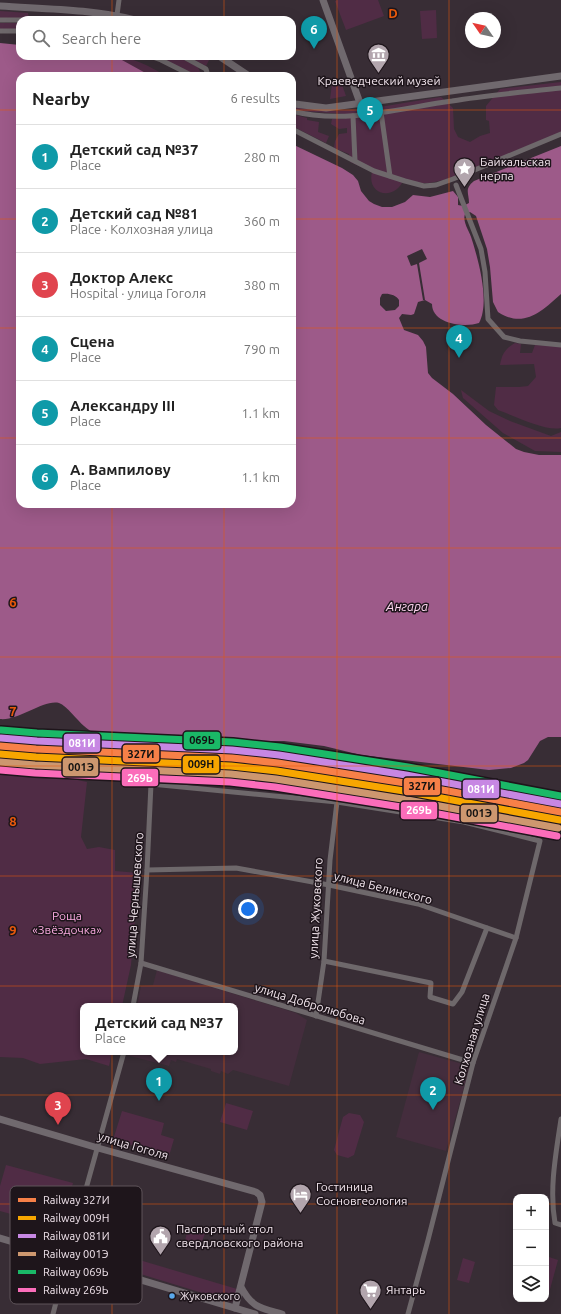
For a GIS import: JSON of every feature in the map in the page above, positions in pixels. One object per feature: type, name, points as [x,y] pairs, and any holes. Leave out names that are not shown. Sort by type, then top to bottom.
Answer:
[{"type":"main road","points":[[323,0],[360,103]]},
{"type":"main road","points":[[0,6],[92,12],[121,16]]},
{"type":"main road","points":[[225,60],[243,72]]},
{"type":"main road","points":[[296,104],[326,108],[561,76]]},
{"type":"main road","name":"улица Гоголя","points":[[0,1118],[98,1148],[256,1192],[260,1195],[262,1202],[241,1288]]},
{"type":"main road","points":[[0,1238],[10,1241]]},
{"type":"main road","points":[[142,1280],[254,1314],[256,1306]]},
{"type":"main road","points":[[235,1308],[241,1288]]},
{"type":"main road","points":[[241,1288],[247,1298],[256,1306],[282,1314]]},
{"type":"street","points":[[117,15],[119,0]]},
{"type":"street","points":[[0,20],[16,20]]},
{"type":"street","points":[[0,31],[16,31]]},
{"type":"street","points":[[161,60],[185,72]]},
{"type":"street","points":[[189,60],[206,69],[207,72]]},
{"type":"street","points":[[296,112],[324,116],[352,116],[453,100],[561,88]]},
{"type":"street","points":[[381,112],[390,176]]},
{"type":"street","points":[[352,116],[355,161]]},
{"type":"street","points":[[296,131],[374,171],[424,186],[436,185],[561,134]]},
{"type":"street","points":[[456,185],[481,249],[485,272],[488,319],[504,337],[520,341],[561,345]]},
{"type":"street","name":"улица Чернышевского","points":[[134,1003],[141,963],[151,784],[337,802]]},
{"type":"street","name":"Колхозная улица","points":[[337,802],[464,822],[540,841],[516,938],[473,1063],[408,1314]]},
{"type":"street","name":"улица Жуковского","points":[[316,1016],[324,961],[330,860],[337,802]]},
{"type":"street","name":"улица Белинского","points":[[147,870],[236,868],[329,885],[418,904],[516,938]]},
{"type":"street","points":[[324,961],[431,983],[430,997],[453,1004],[462,992],[487,928]]},
{"type":"street","name":"улица Добролюбова","points":[[141,963],[411,1046],[473,1063]]},
{"type":"street","points":[[87,1186],[123,1055]]},
{"type":"street","points":[[561,1119],[555,1164],[553,1195],[555,1223],[561,1225]]},
{"type":"street","points":[[53,1314],[56,1304]]},
{"type":"shaded area","points":[[157,970],[296,1013],[307,1020],[289,1086],[233,1070],[228,1074],[221,1071],[220,1074],[211,1071],[211,1069],[177,1059],[176,1062],[171,1060],[169,1066],[130,1056],[238,1055],[238,1003],[138,1003],[141,986],[153,985]]},
{"type":"shaded area","points":[[419,1052],[470,1066],[446,1151],[396,1137]]},
{"type":"green space","points":[[378,0],[384,16],[346,30],[335,1]]},
{"type":"green space","points":[[436,10],[437,38],[422,39],[420,11]]},
{"type":"green space","points":[[0,11],[28,13],[29,16],[16,16],[16,18],[0,18]]},
{"type":"green space","points":[[0,23],[16,23],[16,29],[0,29]]},
{"type":"green space","points":[[122,60],[140,62],[159,72],[143,72]]},
{"type":"green space","points":[[164,60],[184,60],[198,67],[200,72],[190,72]]},
{"type":"green space","points":[[195,60],[209,60],[206,66]]},
{"type":"green space","points":[[561,82],[561,132],[437,182],[427,183],[404,179],[400,186],[394,191],[388,193],[382,193],[373,186],[371,180],[372,172],[350,162],[349,154],[334,148],[335,141],[339,134],[347,133],[347,128],[339,129],[331,124],[332,119],[345,119],[345,114],[296,110],[296,107],[329,111],[366,109],[441,97],[453,108],[454,129],[458,137],[470,142],[480,136],[490,133],[489,121],[486,120],[486,106],[500,89]]},
{"type":"green space","points":[[332,84],[342,85],[346,96],[330,99]]},
{"type":"green space","points":[[296,115],[307,118],[307,120],[319,122],[318,132],[329,136],[326,143],[296,128]]},
{"type":"green space","points":[[515,343],[521,344],[520,353],[532,353],[535,345],[561,346],[561,428],[547,428],[498,410],[494,405],[496,387],[528,386],[536,377],[534,364],[500,365],[504,352]]},
{"type":"green space","points":[[461,390],[489,411],[510,421],[551,436],[561,432],[561,452],[535,451],[503,433],[463,398]]},
{"type":"green space","name":"Роща «Звёздочка»","points":[[0,765],[87,782],[81,837],[87,849],[99,847],[115,850],[115,871],[139,873],[131,965],[123,1003],[80,1003],[80,1055],[111,1055],[109,1066],[86,1059],[40,1064],[23,1058],[0,1057]]},
{"type":"green space","points":[[226,1103],[253,1111],[247,1130],[220,1122]]},
{"type":"green space","points":[[122,1111],[164,1123],[161,1135],[174,1139],[169,1156],[113,1140]]},
{"type":"green space","points":[[349,1113],[360,1115],[364,1122],[354,1155],[348,1158],[337,1155],[334,1150],[343,1117]]},
{"type":"green space","points":[[6,1165],[73,1183],[72,1186],[10,1186],[10,1214],[0,1211],[0,1186]]},
{"type":"green space","points":[[188,1228],[205,1233],[201,1245],[185,1241]]},
{"type":"green space","points":[[549,1257],[558,1260],[549,1293]]},
{"type":"green space","points":[[463,1258],[475,1262],[469,1283],[457,1280]]},
{"type":"green space","points":[[142,1261],[237,1289],[232,1302],[142,1274]]},
{"type":"water","name":"Ангара","points":[[0,43],[16,45],[16,60],[122,60],[144,72],[16,72],[16,508],[296,508],[296,146],[342,168],[353,175],[358,181],[361,191],[369,201],[382,207],[392,207],[405,202],[413,195],[430,197],[453,191],[458,197],[458,205],[463,206],[469,203],[468,189],[474,181],[561,146],[561,294],[540,312],[532,316],[516,319],[507,317],[498,312],[493,302],[487,249],[476,216],[470,212],[465,214],[464,217],[478,259],[484,305],[479,323],[465,325],[450,323],[437,316],[433,311],[432,304],[425,300],[418,302],[414,314],[402,314],[399,318],[404,330],[418,335],[423,341],[426,347],[428,373],[432,378],[453,394],[486,425],[516,449],[539,455],[561,455],[561,737],[548,737],[540,741],[528,760],[524,763],[511,768],[489,770],[361,755],[324,746],[284,741],[136,741],[108,738],[95,734],[89,730],[59,703],[46,704],[7,719],[0,719]],"holes":[[[382,294],[390,294],[398,298],[399,306],[395,310],[386,311],[380,305],[380,298]]]},
{"type":"pier","points":[[422,249],[427,259],[419,263],[425,300],[423,300],[417,264],[411,266],[407,256]]},
{"type":"railway","points":[[0,743],[79,746],[178,753],[250,752],[279,755],[521,794]]},
{"type":"rail line","name":"069Ь","points":[[1,730],[233,742],[280,747],[408,767],[561,796]]},
{"type":"rail line","name":"081И","points":[[1,738],[232,750],[279,755],[406,775],[561,804]]},
{"type":"rail line","name":"327И","points":[[0,746],[232,758],[278,763],[405,783],[561,812]]},
{"type":"rail line","name":"009Н","points":[[0,754],[231,766],[277,771],[404,791],[560,820]]},
{"type":"rail line","name":"001Э","points":[[0,762],[231,774],[276,779],[402,799],[558,828]]},
{"type":"rail line","name":"269Ь","points":[[0,770],[230,782],[275,787],[401,807],[557,836]]},
{"type":"place","name":"А. Вампилову","points":[[314,49]]},
{"type":"place","name":"Краеведческий музей","points":[[379,74]]},
{"type":"place","name":"Александру III","points":[[370,130]]},
{"type":"place","name":"Байкальская нерпа","points":[[465,188]]},
{"type":"place","name":"Сцена","points":[[459,358]]},
{"type":"place","name":"Детский сад №37","points":[[159,1101]]},
{"type":"place","name":"Детский сад №81","points":[[433,1110]]},
{"type":"place","name":"Доктор Алекс","points":[[58,1125]]},
{"type":"place","name":"Гостиница Сосновгеология","points":[[301,1214]]},
{"type":"place","name":"Паспортный стол свердловского района","points":[[161,1256]]},
{"type":"place","name":"Жуковского","points":[[172,1296]]},
{"type":"place","name":"Янтарь","points":[[370,1310]]}]
